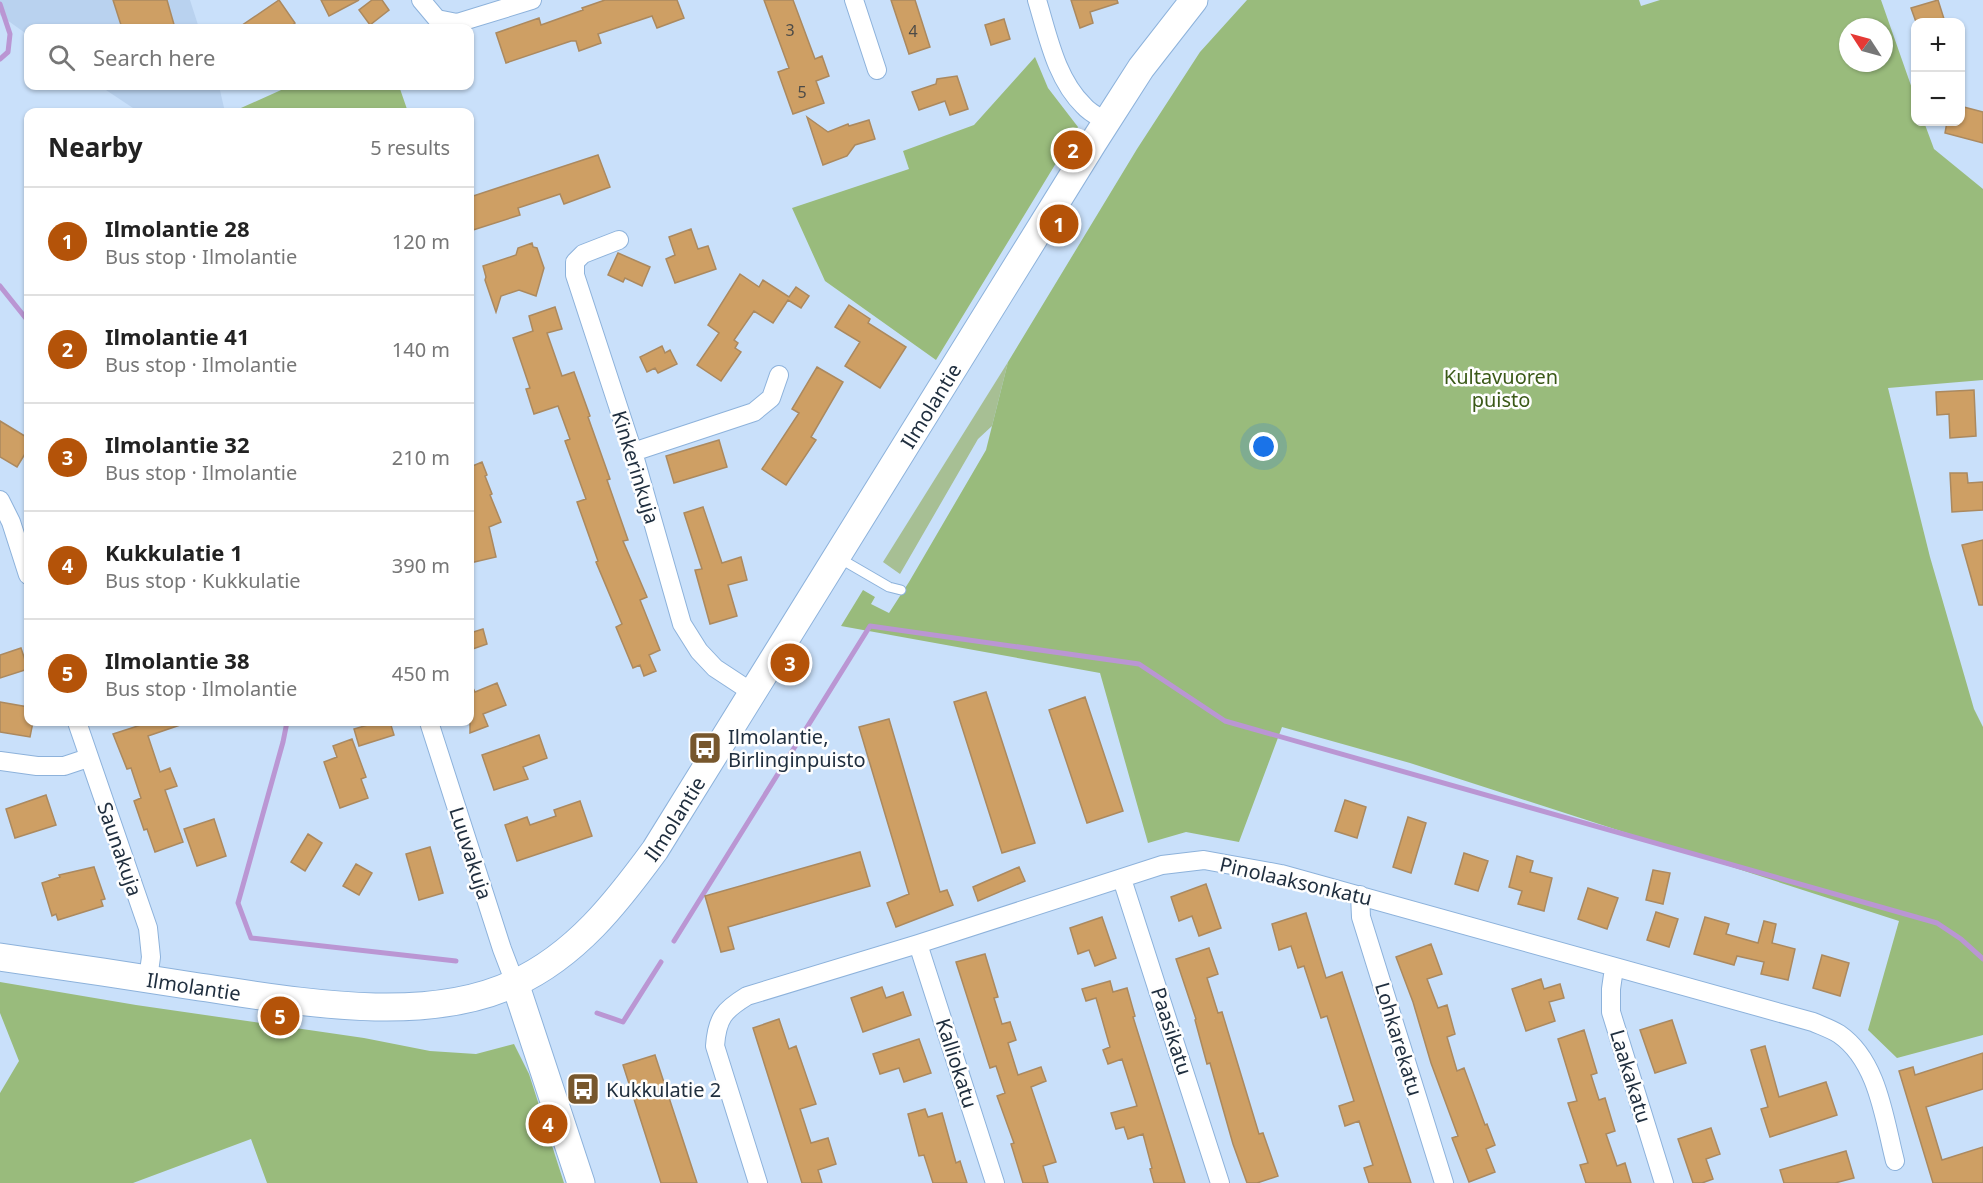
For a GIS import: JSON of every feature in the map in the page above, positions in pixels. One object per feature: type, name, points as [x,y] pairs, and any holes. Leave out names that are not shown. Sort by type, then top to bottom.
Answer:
[{"type":"street","points":[[421,0],[437,19],[457,23],[532,0]]},
{"type":"street","points":[[854,0],[878,70]]},
{"type":"street","points":[[1036,0],[1054,55],[1068,86],[1083,106],[1107,122]]},
{"type":"street","name":"Ilmolantie","points":[[0,957],[274,998],[378,1008],[447,1003],[480,996],[515,983],[541,969],[580,939],[620,898],[656,850],[1141,68],[1194,0]]},
{"type":"street","name":"Kinkerinkuja","points":[[620,240],[584,254],[574,262],[574,275],[633,452],[682,624],[699,651],[715,668],[753,693]]},
{"type":"street","points":[[633,452],[754,412],[771,398],[779,375]]},
{"type":"street","points":[[0,500],[11,522],[24,562]]},
{"type":"street","name":"Saunakuja","points":[[77,726],[148,928],[151,957],[148,979]]},
{"type":"street","name":"Luuvakuja","points":[[430,726],[498,938],[515,983]]},
{"type":"street","points":[[0,761],[37,766],[64,766],[88,758]]},
{"type":"street","name":"Pinolaaksonkatu","points":[[758,1183],[715,1046],[720,1018],[731,1006],[747,996],[918,944],[1162,865],[1204,860],[1281,874],[1360,895],[1813,1022],[1839,1035],[1857,1052],[1870,1072],[1895,1161]]},
{"type":"street","name":"Paasikatu","points":[[1122,879],[1220,1183]]},
{"type":"street","name":"Lohkarekatu","points":[[1360,895],[1361,917],[1444,1183]]},
{"type":"street","name":"Kalliokatu","points":[[918,944],[995,1183]]},
{"type":"street","name":"Laakakatu","points":[[1614,968],[1611,1012],[1664,1183]]},
{"type":"street","points":[[515,983],[581,1183]]},
{"type":"lane","points":[[837,557],[889,587],[901,590]]},
{"type":"shaded area","points":[[0,0],[190,0],[198,24],[24,24],[24,32],[0,15]]},
{"type":"shaded area","points":[[106,90],[220,90],[224,108],[133,108]]},
{"type":"green space","name":"Kultavuoren puisto","points":[[1247,0],[1639,0],[1641,6],[1660,0],[1881,0],[1887,18],[1839,18],[1839,72],[1893,72],[1893,34],[1911,86],[1911,126],[1925,126],[1934,149],[1983,189],[1983,380],[1888,388],[1930,557],[1974,709],[1983,727],[1983,1035],[1897,1058],[1868,1030],[1899,921],[1410,763],[1282,727],[1239,842],[1186,832],[1148,843],[1100,673],[841,626],[863,590],[875,597],[871,604],[889,613],[909,582],[986,450],[1008,362],[1137,149],[1200,52]]},
{"type":"green space","points":[[1035,57],[1048,88],[1078,127],[936,360],[825,281],[792,208],[909,169],[903,151],[974,125]]},
{"type":"green space","points":[[281,90],[400,90],[407,108],[241,108]]},
{"type":"green space","points":[[1008,362],[992,426],[978,439],[900,574],[883,562]]},
{"type":"green space","points":[[0,982],[136,1005],[364,1038],[430,1051],[476,1054],[514,1044],[529,1074],[564,1183],[267,1183],[251,1139],[133,1183],[0,1183],[0,1093],[19,1061],[0,1013]]},
{"type":"building","points":[[113,0],[167,0],[174,24],[121,24]]},
{"type":"building","points":[[279,0],[295,23],[294,24],[244,24]]},
{"type":"building","points":[[321,0],[359,0],[329,16]]},
{"type":"building","points":[[372,0],[382,0],[389,10],[369,24],[359,10]]},
{"type":"building","points":[[605,0],[677,0],[684,18],[657,28],[652,16],[598,34],[601,43],[579,51],[576,41],[571,41],[506,63],[496,33],[539,18],[541,25]]},
{"type":"building","points":[[764,0],[793,0],[815,59],[822,56],[829,76],[816,81],[824,103],[793,114],[778,72],[789,68]]},
{"type":"building","points":[[891,0],[915,0],[930,47],[909,54]]},
{"type":"building","points":[[1071,0],[1117,0],[1118,3],[1090,12],[1093,23],[1080,28]]},
{"type":"building","points":[[1938,0],[1944,18],[1915,18],[1911,8]]},
{"type":"building","points":[[1004,19],[1010,39],[991,45],[985,25]]},
{"type":"building","points":[[957,76],[968,109],[950,115],[945,101],[919,110],[912,92],[936,84],[937,79]]},
{"type":"building","points":[[1965,107],[1983,112],[1983,143],[1945,133],[1946,126],[1965,126]]},
{"type":"building","points":[[807,117],[828,132],[848,124],[849,126],[869,120],[875,139],[855,145],[847,156],[823,165]]},
{"type":"building","points":[[598,155],[610,187],[564,204],[560,194],[518,208],[520,215],[474,230],[474,196]]},
{"type":"building","points":[[691,229],[698,249],[708,246],[716,269],[675,283],[666,259],[675,255],[669,237]]},
{"type":"building","points":[[532,243],[533,247],[537,248],[544,268],[536,296],[519,290],[501,296],[496,312],[485,280],[483,266],[516,255],[518,248]]},
{"type":"building","points":[[618,253],[650,267],[642,286],[625,278],[623,282],[608,275]]},
{"type":"building","points":[[740,274],[759,287],[763,280],[789,297],[796,287],[809,296],[801,308],[788,300],[773,323],[754,311],[734,340],[738,343],[735,348],[741,352],[721,381],[697,365],[719,333],[708,325]]},
{"type":"building","points":[[849,305],[870,319],[868,323],[906,347],[880,388],[845,366],[860,342],[835,327]]},
{"type":"building","points":[[555,307],[562,329],[547,333],[562,376],[574,372],[590,416],[588,417],[610,479],[607,480],[628,540],[623,541],[647,597],[640,600],[660,650],[649,655],[656,671],[644,676],[640,665],[633,668],[616,627],[622,624],[596,562],[598,561],[577,502],[586,499],[565,441],[570,439],[558,406],[534,414],[526,389],[530,388],[513,338],[533,331],[529,316]]},
{"type":"building","points":[[662,346],[665,353],[670,350],[677,364],[658,373],[655,368],[647,372],[640,357]]},
{"type":"building","points":[[817,367],[843,382],[811,437],[816,440],[786,485],[762,469],[799,413],[792,409]]},
{"type":"building","points":[[1974,390],[1976,436],[1950,438],[1949,414],[1937,415],[1936,392]]},
{"type":"building","points":[[0,421],[24,436],[24,456],[17,467],[0,457]]},
{"type":"building","points":[[719,440],[727,467],[674,483],[666,456]]},
{"type":"building","points":[[482,462],[492,494],[490,495],[501,522],[489,527],[496,557],[474,562],[474,465]]},
{"type":"building","points":[[1950,473],[1967,473],[1968,483],[1983,482],[1983,510],[1952,512]]},
{"type":"building","points":[[703,507],[722,563],[741,557],[747,580],[728,585],[737,616],[710,624],[695,570],[702,569],[684,513]]},
{"type":"building","points":[[1983,540],[1983,605],[1979,605],[1962,545]]},
{"type":"building","points":[[483,629],[487,644],[474,649],[474,632]]},
{"type":"building","points":[[21,648],[24,670],[0,678],[0,655]]},
{"type":"building","points":[[497,683],[506,705],[483,714],[488,726],[470,733],[470,726],[474,726],[474,690],[475,692]]},
{"type":"building","points":[[986,692],[1035,843],[1002,853],[954,702]]},
{"type":"building","points":[[1085,697],[1123,811],[1087,823],[1049,710]]},
{"type":"building","points":[[0,702],[24,706],[24,726],[32,726],[30,737],[0,732]]},
{"type":"building","points":[[889,719],[940,892],[947,890],[953,905],[896,927],[887,903],[909,894],[859,727]]},
{"type":"building","points":[[138,726],[177,726],[148,736],[160,772],[170,768],[177,786],[165,790],[183,842],[155,852],[134,801],[141,798],[131,768],[127,769],[113,734]]},
{"type":"building","points":[[364,726],[391,726],[394,735],[359,746],[354,729]]},
{"type":"building","points":[[539,735],[547,758],[523,767],[528,779],[494,790],[482,755]]},
{"type":"building","points":[[352,739],[366,777],[361,779],[368,798],[340,808],[324,762],[337,757],[333,746]]},
{"type":"building","points":[[46,795],[56,825],[15,838],[6,809]]},
{"type":"building","points":[[1345,800],[1366,807],[1357,838],[1335,831]]},
{"type":"building","points":[[580,801],[592,836],[517,861],[505,825],[527,817],[530,825],[556,816],[554,810]]},
{"type":"building","points":[[1408,817],[1426,823],[1411,873],[1393,867]]},
{"type":"building","points":[[214,819],[226,856],[197,866],[184,829]]},
{"type":"building","points":[[308,834],[322,843],[305,871],[291,862]]},
{"type":"building","points":[[430,847],[443,893],[419,900],[406,854]]},
{"type":"building","points":[[860,852],[870,886],[728,927],[734,949],[721,952],[705,896]]},
{"type":"building","points":[[1464,853],[1488,861],[1478,891],[1455,884]]},
{"type":"building","points":[[1517,856],[1533,861],[1530,872],[1552,878],[1544,911],[1518,904],[1522,891],[1509,887]]},
{"type":"building","points":[[356,864],[372,873],[359,895],[343,886]]},
{"type":"building","points":[[94,867],[105,899],[101,900],[103,906],[58,920],[56,914],[52,916],[42,883],[60,877],[59,875]]},
{"type":"building","points":[[1019,867],[1025,881],[978,901],[973,887]]},
{"type":"building","points":[[1653,870],[1670,873],[1663,904],[1646,900]]},
{"type":"building","points":[[1206,884],[1221,928],[1199,936],[1192,916],[1179,921],[1171,897]]},
{"type":"building","points":[[1588,888],[1618,898],[1607,929],[1578,919]]},
{"type":"building","points":[[1656,912],[1678,919],[1669,947],[1647,940]]},
{"type":"building","points":[[1306,913],[1326,978],[1342,972],[1411,1183],[1369,1183],[1364,1168],[1373,1165],[1359,1121],[1345,1126],[1339,1106],[1354,1101],[1327,1016],[1321,1018],[1304,966],[1298,968],[1291,946],[1279,950],[1272,924]]},
{"type":"building","points":[[1102,917],[1116,958],[1095,966],[1089,950],[1078,954],[1070,928]]},
{"type":"building","points":[[1705,917],[1729,924],[1726,934],[1758,943],[1764,921],[1776,924],[1772,943],[1795,949],[1788,980],[1761,974],[1764,962],[1737,956],[1734,965],[1694,954]]},
{"type":"building","points":[[1431,944],[1442,974],[1427,979],[1438,1008],[1447,1005],[1455,1034],[1447,1037],[1457,1071],[1464,1068],[1485,1125],[1487,1124],[1495,1145],[1486,1149],[1495,1172],[1469,1182],[1452,1138],[1458,1136],[1396,957]]},
{"type":"building","points":[[1209,948],[1218,974],[1207,978],[1218,1013],[1222,1012],[1259,1134],[1263,1133],[1278,1176],[1257,1183],[1247,1183],[1233,1144],[1210,1063],[1207,1064],[1196,1019],[1176,959]]},
{"type":"building","points":[[985,954],[998,997],[994,998],[1002,1024],[1010,1022],[1016,1040],[1008,1043],[1018,1075],[1041,1067],[1046,1081],[1031,1087],[1056,1162],[1043,1166],[1048,1183],[1023,1183],[1011,1144],[1014,1143],[997,1096],[1005,1093],[996,1066],[990,1068],[956,962]]},
{"type":"building","points":[[1822,955],[1849,963],[1840,996],[1813,988]]},
{"type":"building","points":[[1541,979],[1544,989],[1560,984],[1564,998],[1549,1002],[1555,1021],[1526,1031],[1512,989]]},
{"type":"building","points":[[1110,981],[1113,992],[1127,988],[1135,1016],[1133,1017],[1185,1183],[1154,1183],[1143,1134],[1128,1139],[1124,1127],[1116,1129],[1111,1113],[1137,1106],[1122,1059],[1108,1064],[1103,1050],[1110,1047],[1096,998],[1086,1001],[1082,989]]},
{"type":"building","points":[[882,987],[886,998],[903,992],[911,1015],[863,1032],[851,998]]},
{"type":"building","points":[[779,1019],[789,1049],[796,1046],[816,1104],[800,1109],[811,1143],[828,1138],[836,1164],[818,1170],[822,1183],[802,1183],[753,1028]]},
{"type":"building","points":[[1672,1020],[1686,1063],[1655,1073],[1640,1030]]},
{"type":"building","points":[[1584,1030],[1597,1073],[1591,1075],[1599,1100],[1605,1098],[1615,1131],[1606,1134],[1617,1166],[1625,1163],[1631,1183],[1586,1183],[1580,1165],[1588,1163],[1568,1103],[1577,1101],[1558,1039]]},
{"type":"building","points":[[919,1039],[931,1073],[904,1082],[899,1068],[880,1074],[873,1054]]},
{"type":"building","points":[[1765,1046],[1779,1097],[1826,1082],[1837,1115],[1770,1137],[1761,1109],[1768,1107],[1751,1050]]},
{"type":"building","points":[[1983,1053],[1983,1089],[1926,1107],[1942,1160],[1983,1147],[1983,1183],[1933,1183],[1899,1071],[1913,1067],[1915,1075]]},
{"type":"building","points":[[655,1055],[697,1183],[661,1183],[623,1065]]},
{"type":"building","points":[[925,1109],[928,1117],[942,1113],[956,1163],[960,1161],[967,1183],[933,1183],[924,1155],[919,1156],[908,1114]]},
{"type":"building","points":[[1711,1128],[1720,1154],[1706,1159],[1713,1179],[1693,1183],[1678,1139]]},
{"type":"building","points":[[1846,1151],[1854,1178],[1835,1183],[1784,1183],[1780,1170]]},
{"type":"waterway","points":[[0,4],[10,34],[8,52],[0,59]]},
{"type":"waterway","points":[[0,286],[24,316]]},
{"type":"waterway","points":[[674,941],[870,626],[1139,664],[1225,721],[1937,923],[1961,939],[1983,959]]},
{"type":"waterway","points":[[286,726],[238,903],[251,938],[456,961]]},
{"type":"waterway","points":[[597,1013],[623,1022],[661,962]]},
{"type":"place","name":"Ilmolantie 41","points":[[1073,150]]},
{"type":"place","name":"Ilmolantie 28","points":[[1059,224]]},
{"type":"place","name":"Ilmolantie 32","points":[[790,663]]},
{"type":"place","name":"Ilmolantie, Birlinginpuisto","points":[[705,748]]},
{"type":"place","name":"Ilmolantie 38","points":[[280,1016]]},
{"type":"place","name":"Kukkulatie 2","points":[[583,1089]]},
{"type":"place","name":"Kukkulatie 1","points":[[548,1124]]}]
